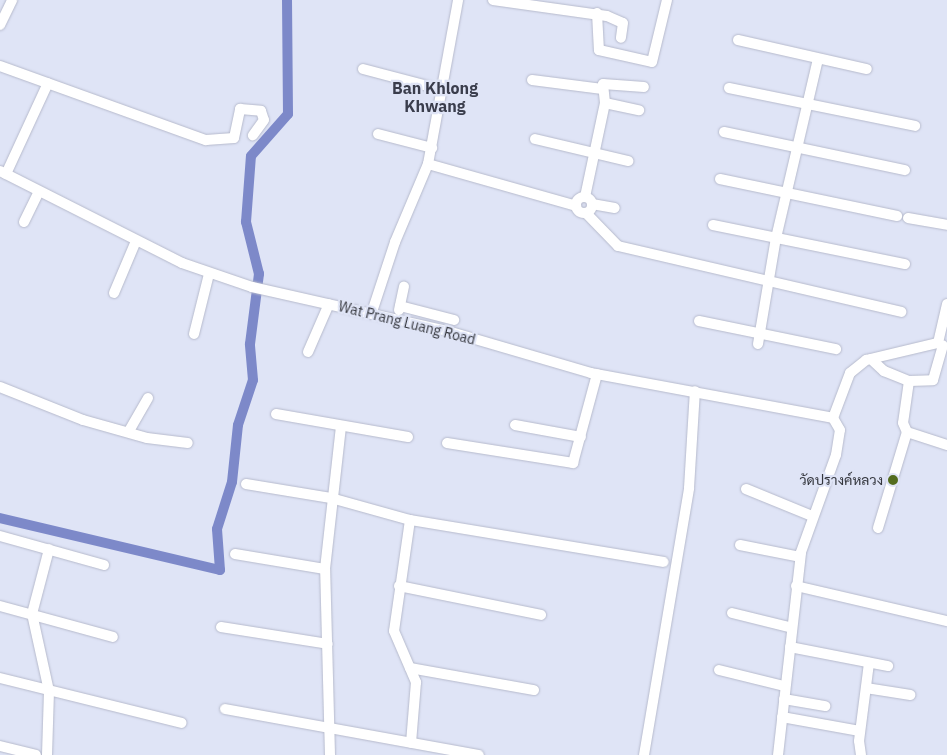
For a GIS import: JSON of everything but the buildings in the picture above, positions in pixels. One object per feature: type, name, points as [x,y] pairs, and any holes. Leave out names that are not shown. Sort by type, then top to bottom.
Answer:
[{"type":"street","points":[[0,25],[12,0]]},
{"type":"street","points":[[372,312],[395,242],[428,164],[458,0]]},
{"type":"street","points":[[493,0],[597,14],[623,24],[621,38]]},
{"type":"street","points":[[597,14],[599,50],[652,62],[667,0]]},
{"type":"street","points":[[738,40],[867,69]]},
{"type":"street","points":[[758,344],[776,238],[800,148],[818,59]]},
{"type":"street","points":[[0,66],[206,140],[234,138],[240,109],[261,111],[264,120],[253,135]]},
{"type":"street","points":[[363,70],[443,90]]},
{"type":"street","points":[[532,80],[602,89]]},
{"type":"street","points":[[644,87],[607,82],[602,89],[605,103],[588,205],[618,246],[901,312]]},
{"type":"street","points":[[3,172],[48,83]]},
{"type":"street","points":[[729,88],[810,103],[915,126]]},
{"type":"street","points":[[605,103],[639,110]]},
{"type":"street","points":[[724,132],[905,170]]},
{"type":"street","points":[[378,134],[432,148]]},
{"type":"street","points":[[535,140],[628,161]]},
{"type":"street","points":[[428,164],[576,206],[588,205],[615,208]]},
{"type":"street","name":"Wat Prang Luang Road","points":[[3,172],[136,241],[209,274],[255,288],[372,312],[597,374],[833,418]]},
{"type":"street","points":[[720,179],[897,216]]},
{"type":"street","points":[[24,222],[39,191]]},
{"type":"street","points":[[908,218],[947,225]]},
{"type":"street","points":[[713,225],[905,264]]},
{"type":"street","points":[[114,293],[136,241]]},
{"type":"street","points":[[194,334],[209,274]]},
{"type":"street","points":[[396,319],[404,287]]},
{"type":"street","points":[[308,352],[329,304]]},
{"type":"street","points":[[871,358],[884,371],[909,381],[932,382],[943,344],[947,304]]},
{"type":"street","points":[[400,306],[454,320]]},
{"type":"street","points":[[699,321],[836,349]]},
{"type":"street","points":[[778,755],[784,686],[790,647],[789,627],[800,557],[812,516],[836,455],[840,430],[833,418],[850,373],[871,358],[943,344]]},
{"type":"street","points":[[447,443],[569,464],[576,458],[597,374]]},
{"type":"street","points":[[878,528],[907,432],[903,423],[909,381]]},
{"type":"street","points":[[0,387],[83,420],[188,443]]},
{"type":"street","points":[[644,755],[687,498],[695,391]]},
{"type":"street","points":[[129,431],[148,398]]},
{"type":"street","points":[[276,414],[408,437]]},
{"type":"street","points":[[515,425],[581,437]]},
{"type":"street","points":[[330,755],[333,730],[325,569],[331,498],[341,426]]},
{"type":"street","points":[[907,432],[947,445]]},
{"type":"street","points":[[246,484],[331,498],[410,520],[664,562]]},
{"type":"street","points":[[746,489],[812,516]]},
{"type":"street","points":[[410,520],[394,631],[410,668],[417,694],[411,743]]},
{"type":"street","points":[[0,536],[104,565]]},
{"type":"street","points":[[740,545],[800,557]]},
{"type":"street","points":[[47,755],[49,691],[32,614],[49,549]]},
{"type":"street","points":[[235,554],[325,569]]},
{"type":"street","points":[[399,586],[541,615]]},
{"type":"street","points":[[796,586],[947,621]]},
{"type":"street","points":[[0,606],[113,636]]},
{"type":"street","points":[[732,613],[789,627]]},
{"type":"street","points":[[222,627],[328,644]]},
{"type":"street","points":[[790,647],[888,666]]},
{"type":"street","points":[[862,755],[860,731],[869,663]]},
{"type":"street","points":[[410,668],[534,690]]},
{"type":"street","points":[[719,670],[784,686]]},
{"type":"street","points":[[0,678],[182,723]]},
{"type":"street","points":[[866,688],[910,695]]},
{"type":"street","points":[[784,699],[825,706]]},
{"type":"street","points":[[225,709],[479,755]]},
{"type":"street","points":[[782,717],[860,731]]},
{"type":"street","points":[[0,746],[36,755]]},
{"type":"waterway","points":[[0,518],[220,570],[217,529],[232,482],[238,425],[253,380],[250,344],[259,274],[246,222],[251,156],[288,114],[287,0]]},
{"type":"place","name":"วัดปรางค์หลวง","points":[[893,480]]},
{"type":"district","name":"Ban Khlong Khwang","points":[[435,97]]}]
